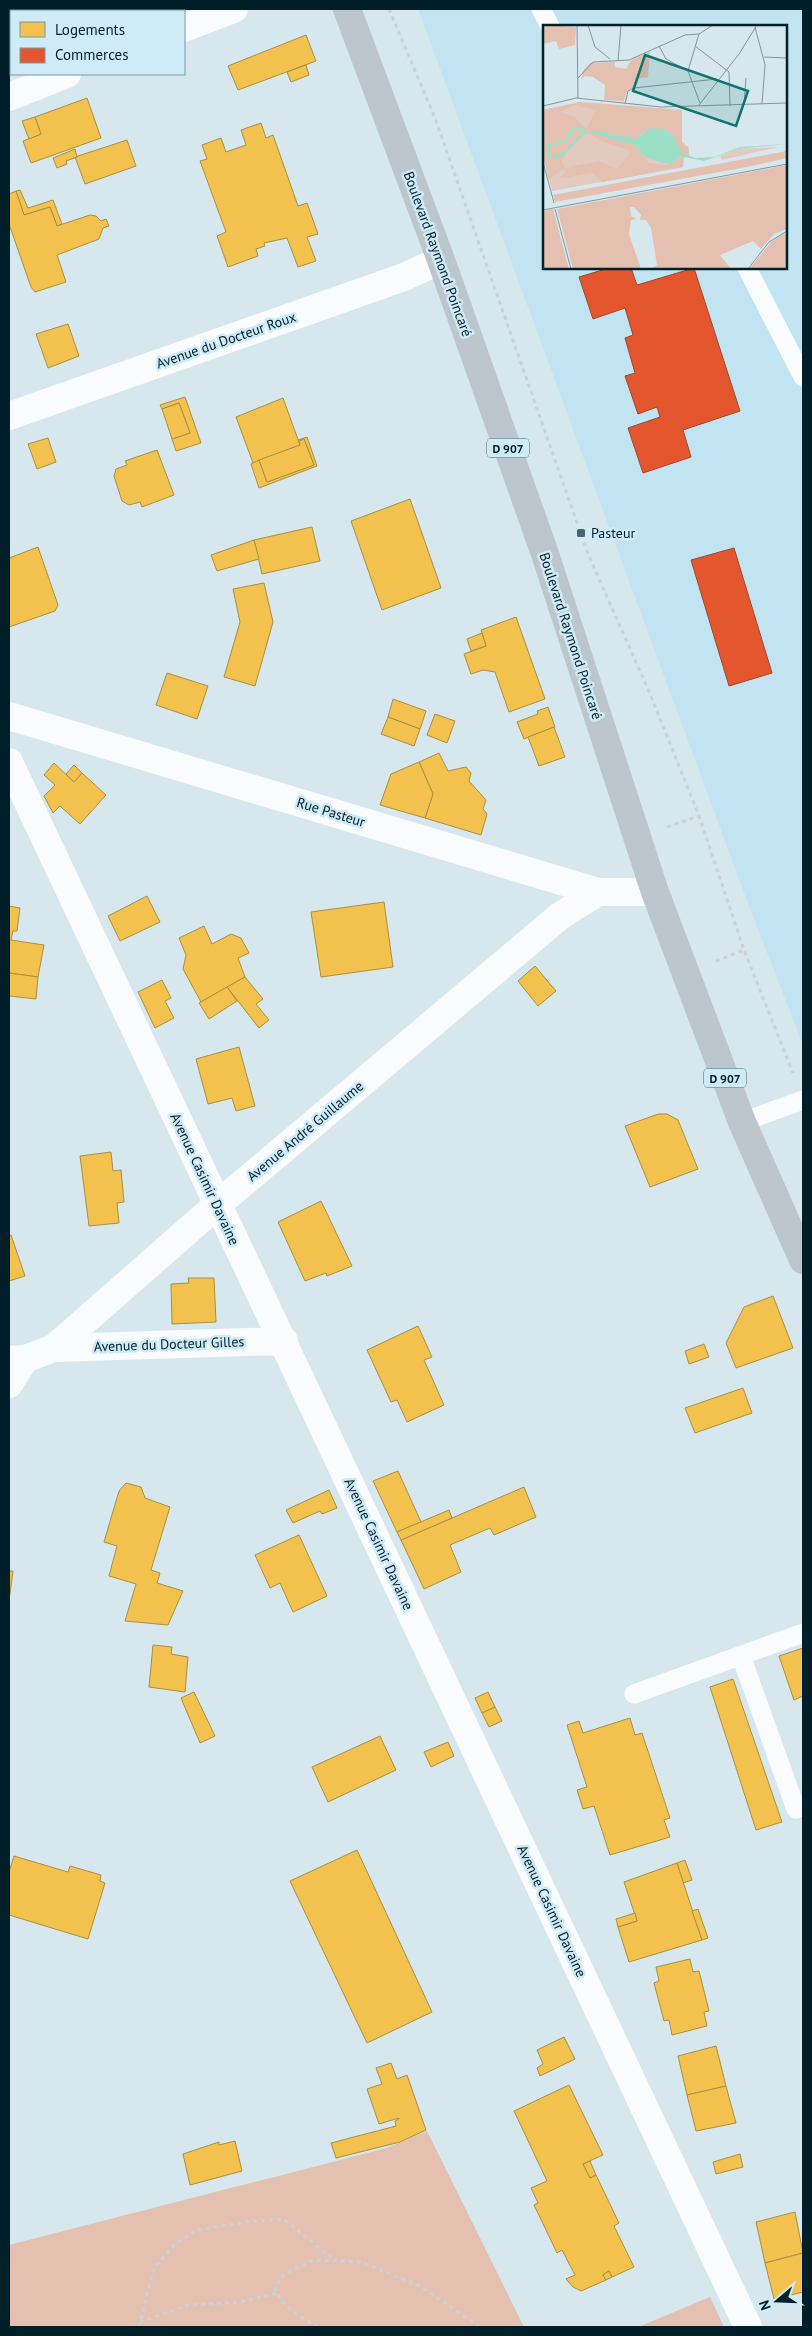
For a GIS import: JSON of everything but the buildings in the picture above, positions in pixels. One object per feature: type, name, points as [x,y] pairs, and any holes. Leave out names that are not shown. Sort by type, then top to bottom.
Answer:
[{"type":"main road","name":"Boulevard Raymond Poincaré","points":[[347,9],[441,260],[545,554],[655,892],[742,1122],[803,1260]]},
{"type":"street","points":[[185,28],[234,9]]},
{"type":"street","points":[[9,97],[64,75]]},
{"type":"street","name":"Avenue du Docteur Roux","points":[[9,416],[394,281],[441,260]]},
{"type":"street","name":"Rue Pasteur","points":[[9,716],[598,892],[655,892]]},
{"type":"street","name":"Avenue Casimir Davaine","points":[[9,762],[216,1205],[284,1341],[748,2327]]},
{"type":"street","name":"Avenue André Guillaume","points":[[17,1359],[54,1348],[216,1205],[560,916],[598,892]]},
{"type":"street","name":"Avenue du Docteur Gilles","points":[[54,1348],[284,1341]]},
{"type":"street","points":[[9,1384],[17,1359]]},
{"type":"lane","points":[[541,9],[549,25]]},
{"type":"lane","points":[[748,269],[803,377]]},
{"type":"lane","points":[[742,1122],[803,1100]]},
{"type":"lane","points":[[634,1694],[803,1634]]},
{"type":"lane","points":[[741,1656],[796,1809]]},
{"type":"path","points":[[389,9],[435,118],[588,554],[650,696],[698,816],[744,950],[796,1081]]},
{"type":"path","points":[[139,2327],[154,2268],[174,2245],[196,2230],[247,2222],[284,2219],[335,2261]]},
{"type":"path","points":[[318,2327],[297,2315],[277,2293],[275,2287],[284,2274],[313,2260],[360,2262],[420,2286],[480,2327]]},
{"type":"path","points":[[140,2322],[189,2305],[241,2302],[277,2293]]},
{"type":"shaded area","points":[[418,9],[803,9],[803,1045],[750,909]]},
{"type":"shaded area","points":[[427,2131],[524,2327],[9,2327],[9,2245],[387,2148]]},
{"type":"shaded area","points":[[710,2297],[724,2327],[638,2327]]},
{"type":"place","name":"Pasteur","points":[[581,533]]}]
